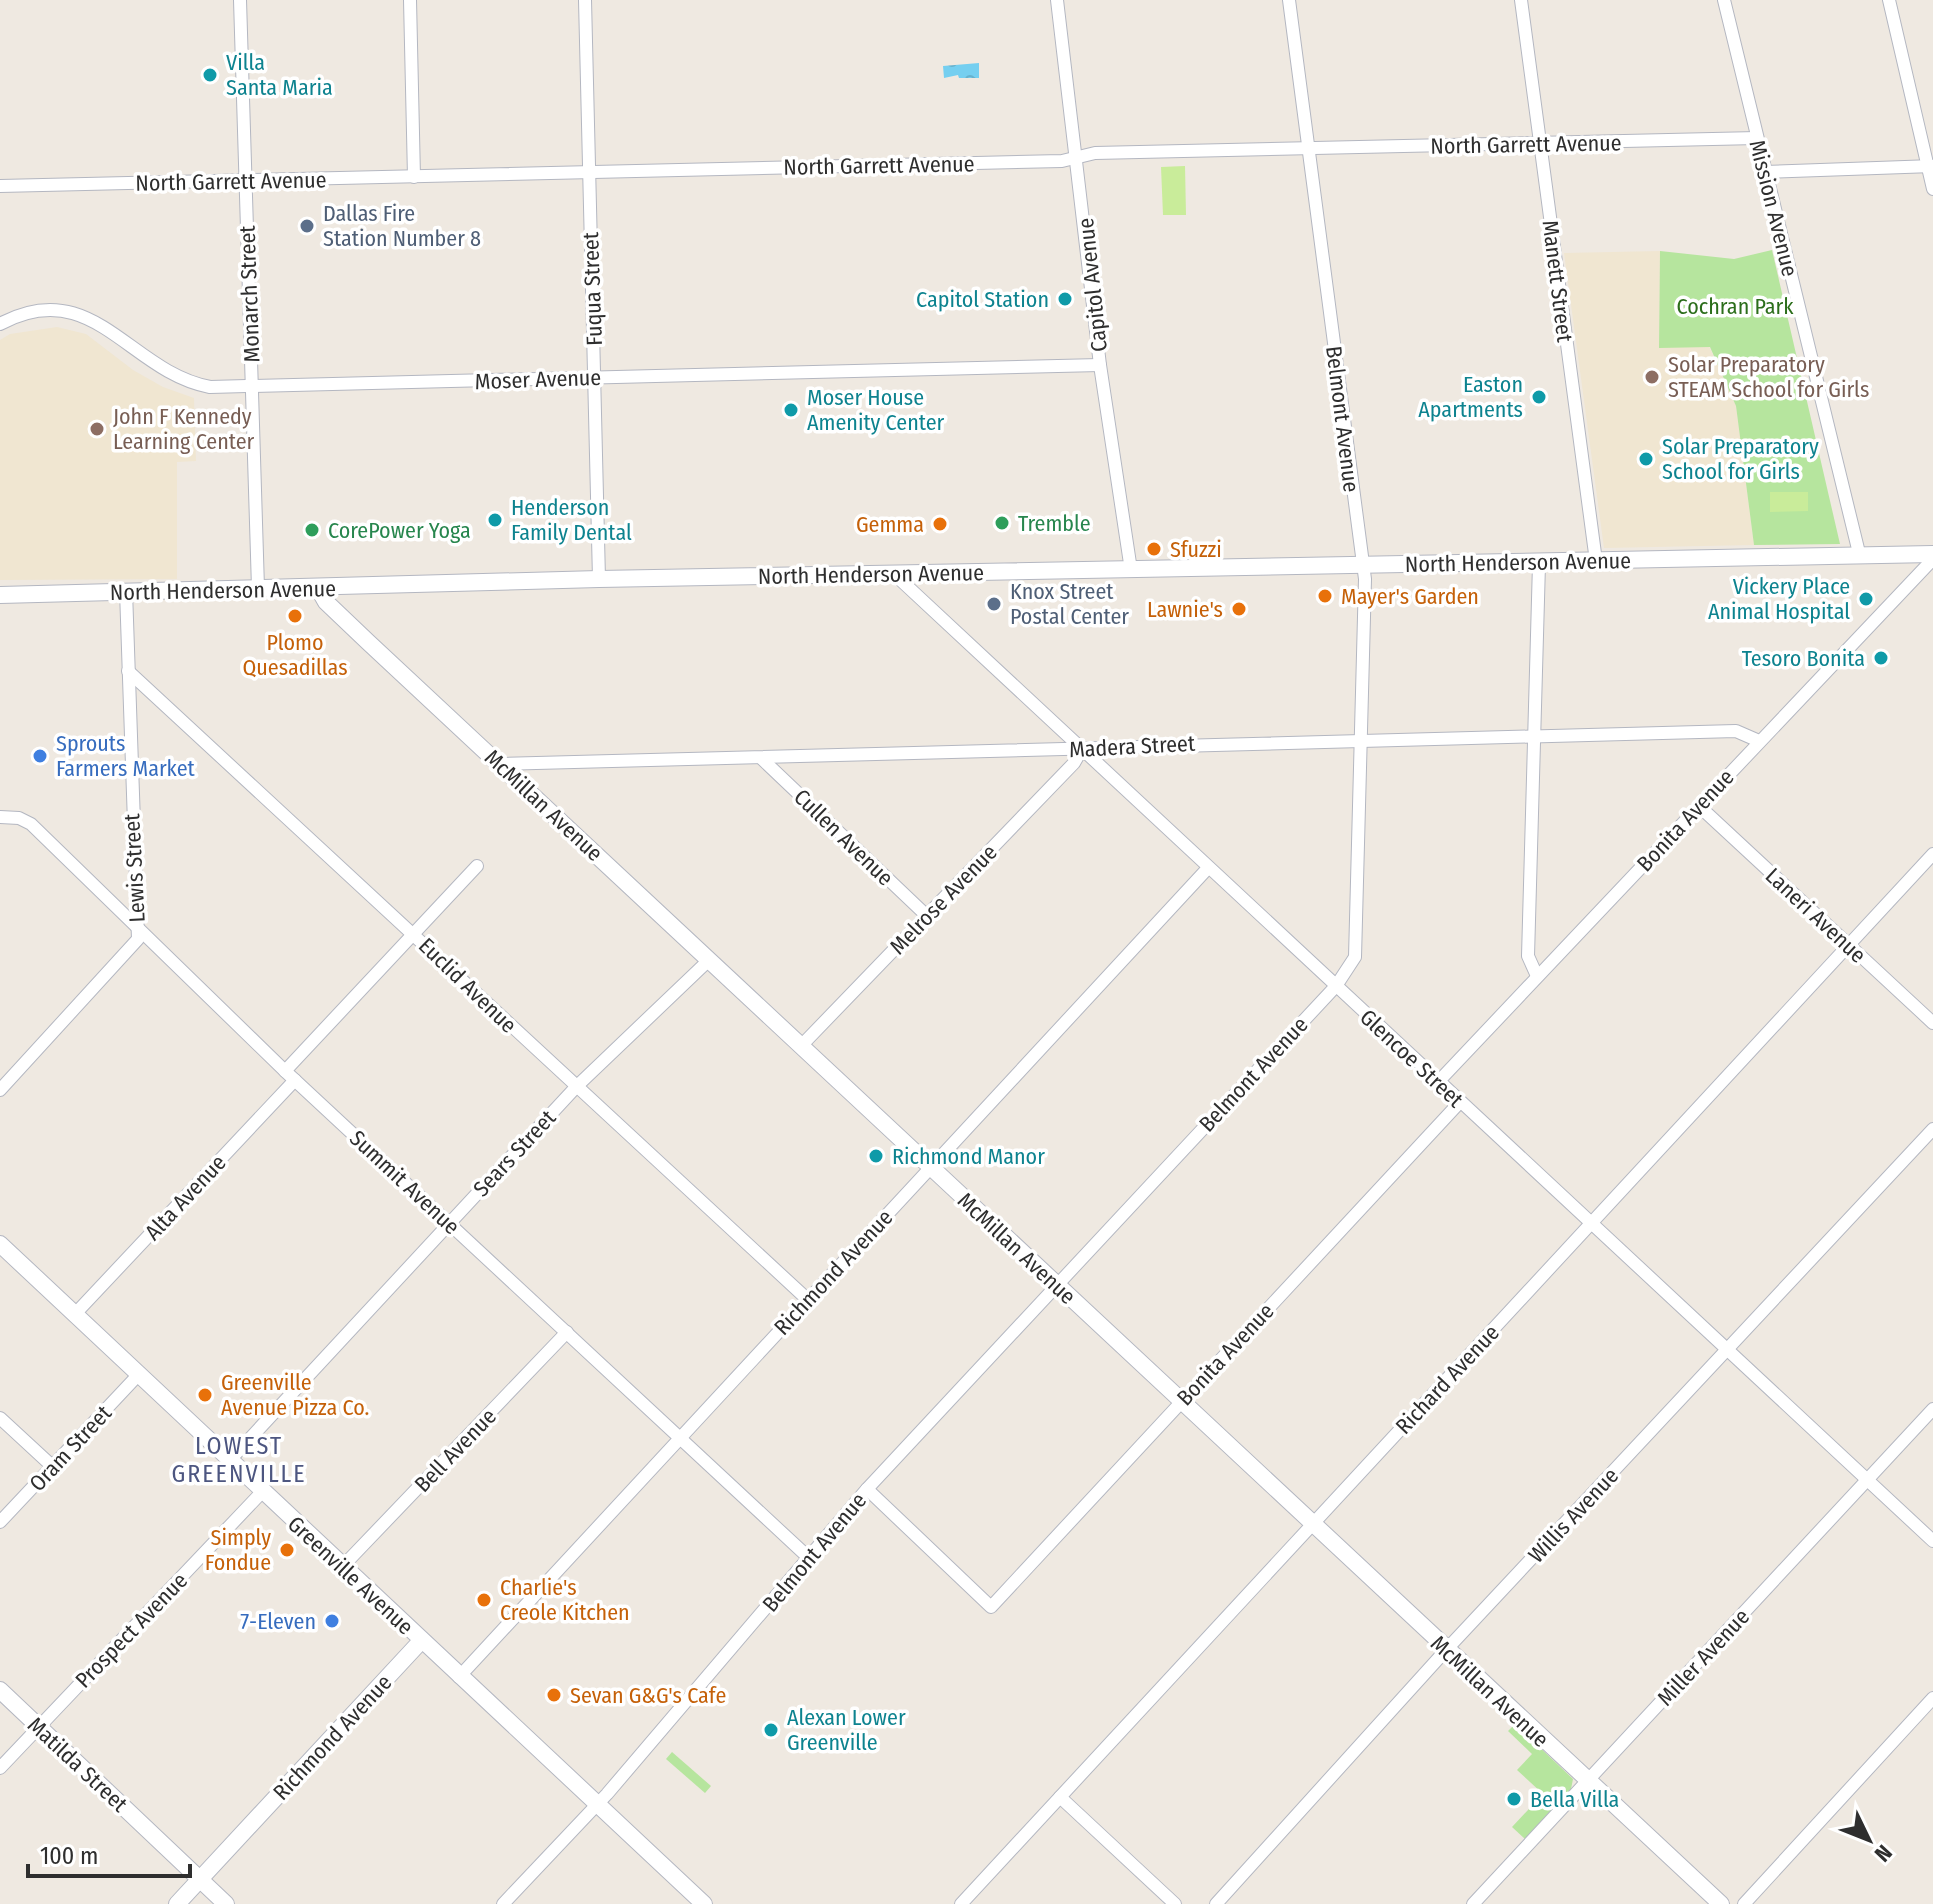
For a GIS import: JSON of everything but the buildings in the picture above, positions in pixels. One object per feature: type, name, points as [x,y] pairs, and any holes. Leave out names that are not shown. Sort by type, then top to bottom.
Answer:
[{"type":"street","name":"Monarch Street","points":[[240,0],[258,588]]},
{"type":"street","points":[[410,0],[414,177]]},
{"type":"street","name":"Fuqua Street","points":[[585,0],[599,579]]},
{"type":"street","name":"Capitol Avenue","points":[[1057,0],[1100,365],[1131,570]]},
{"type":"street","name":"Belmont Avenue","points":[[503,1904],[598,1804],[867,1489],[1336,986],[1355,957],[1365,579],[1289,0]]},
{"type":"street","name":"Manett Street","points":[[1521,0],[1596,561]]},
{"type":"street","name":"Mission Avenue","points":[[1724,0],[1860,557]]},
{"type":"street","points":[[1889,0],[1933,189]]},
{"type":"street","name":"North Garrett Avenue","points":[[0,186],[589,173],[1077,158],[1095,153],[1757,138]]},
{"type":"street","points":[[1765,172],[1930,166]]},
{"type":"street","name":"Moser Avenue","points":[[0,324],[37,310],[77,314],[102,323],[161,370],[188,383],[210,387],[1100,365]]},
{"type":"street","name":"North Henderson Avenue","points":[[0,595],[893,573],[1933,556]]},
{"type":"street","name":"Bonita Avenue","points":[[1438,1082],[1933,556]]},
{"type":"street","points":[[1537,976],[1528,956],[1539,564]]},
{"type":"street","name":"Glencoe Street","points":[[893,573],[1933,1541]]},
{"type":"street","name":"McMillan Avenue","points":[[318,588],[326,602],[1721,1904]]},
{"type":"street","name":"Lewis Street","points":[[0,1090],[138,939],[126,591]]},
{"type":"street","name":"Euclid Avenue","points":[[128,671],[807,1299]]},
{"type":"street","name":"Madera Street","points":[[501,764],[1736,731],[1759,741]]},
{"type":"street","name":"Melrose Avenue","points":[[801,1046],[1077,761],[1082,749]]},
{"type":"street","name":"Cullen Avenue","points":[[762,759],[927,916]]},
{"type":"street","name":"Laneri Avenue","points":[[1699,806],[1933,1023]]},
{"type":"street","name":"Summit Avenue","points":[[0,817],[19,818],[31,824],[290,1075],[808,1557]]},
{"type":"street","name":"Richard Avenue","points":[[961,1904],[1933,854]]},
{"type":"street","name":"Alta Avenue","points":[[75,1314],[290,1075],[413,932],[477,866]]},
{"type":"street","name":"Richmond Avenue","points":[[459,1677],[1208,868]]},
{"type":"street","name":"Sears Street","points":[[230,1460],[576,1087],[709,960]]},
{"type":"street","name":"Bonita Avenue","points":[[867,1489],[991,1607],[1460,1102]]},
{"type":"street","name":"Willis Avenue","points":[[1216,1904],[1446,1650],[1933,1129]]},
{"type":"street","name":"Greenville Avenue","points":[[0,1244],[704,1904]]},
{"type":"street","name":"Bell Avenue","points":[[342,1567],[567,1332]]},
{"type":"street","name":"Oram Street","points":[[0,1522],[140,1373]]},
{"type":"street","name":"Miller Avenue","points":[[1473,1904],[1933,1409]]},
{"type":"street","points":[[0,1418],[52,1466]]},
{"type":"street","name":"Prospect Avenue","points":[[0,1768],[262,1492]]},
{"type":"street","name":"Richmond Avenue","points":[[177,1904],[421,1641]]},
{"type":"street","name":"Matilda Street","points":[[0,1690],[226,1904]]},
{"type":"street","points":[[1744,1904],[1933,1698]]},
{"type":"street","points":[[1060,1797],[1175,1904]]},
{"type":"shaded area","name":"Solar Preparatory STEAM School for Girls","points":[[1660,251],[1659,347],[1709,346],[1736,406],[1754,545],[1604,548],[1564,253]]},
{"type":"shaded area","name":"John F Kennedy Learning Center","points":[[57,327],[86,334],[133,370],[163,387],[194,398],[196,461],[177,462],[177,579],[0,580],[0,340],[10,334]]},
{"type":"green space","points":[[1185,166],[1186,215],[1163,215],[1161,167]]},
{"type":"green space","name":"Cochran Park","points":[[1772,250],[1840,544],[1754,545],[1736,406],[1710,347],[1659,348],[1660,251],[1734,259]]},
{"type":"green space","points":[[1770,492],[1808,492],[1808,511],[1770,512]]},
{"type":"green space","points":[[1515,1724],[1573,1779],[1571,1789],[1525,1839],[1512,1827],[1543,1794],[1517,1770],[1532,1754],[1508,1731]]},
{"type":"green space","points":[[672,1752],[711,1786],[705,1793],[666,1759]]},
{"type":"water","points":[[979,63],[979,78],[959,78],[958,75],[944,78],[943,66]]},
{"type":"place","name":"Villa Santa Maria","points":[[210,75]]},
{"type":"place","name":"Dallas Fire Station Number 8","points":[[307,226]]},
{"type":"place","name":"Capitol Station","points":[[1065,299]]},
{"type":"place","name":"Solar Preparatory STEAM School for Girls","points":[[1652,377]]},
{"type":"place","name":"Easton Apartments","points":[[1539,397]]},
{"type":"place","name":"Moser House Amenity Center","points":[[791,410]]},
{"type":"place","name":"John F Kennedy Learning Center","points":[[97,429]]},
{"type":"place","name":"Solar Preparatory School for Girls","points":[[1646,459]]},
{"type":"place","name":"Henderson Family Dental","points":[[495,520]]},
{"type":"place","name":"Tremble","points":[[1002,523]]},
{"type":"place","name":"Gemma","points":[[940,524]]},
{"type":"place","name":"CorePower Yoga","points":[[312,530]]},
{"type":"place","name":"Sfuzzi","points":[[1154,549]]},
{"type":"place","name":"Mayer's Garden","points":[[1325,596]]},
{"type":"place","name":"Vickery Place Animal Hospital","points":[[1866,599]]},
{"type":"place","name":"Knox Street Postal Center","points":[[994,604]]},
{"type":"place","name":"Lawnie's","points":[[1239,609]]},
{"type":"place","name":"Plomo Quesadillas","points":[[295,616]]},
{"type":"place","name":"Tesoro Bonita","points":[[1881,658]]},
{"type":"place","name":"Sprouts Farmers Market","points":[[40,756]]},
{"type":"place","name":"Richmond Manor","points":[[876,1156]]},
{"type":"place","name":"Greenville Avenue Pizza Co.","points":[[205,1395]]},
{"type":"place","name":"Simply Fondue","points":[[287,1550]]},
{"type":"place","name":"Charlie's Creole Kitchen","points":[[484,1600]]},
{"type":"place","name":"7-Eleven","points":[[332,1621]]},
{"type":"place","name":"Sevan G&G's Cafe","points":[[554,1695]]},
{"type":"place","name":"Alexan Lower Greenville","points":[[771,1730]]},
{"type":"place","name":"Bella Villa","points":[[1514,1799]]},
{"type":"district","name":"LOWEST GREENVILLE","points":[[239,1460]]}]
